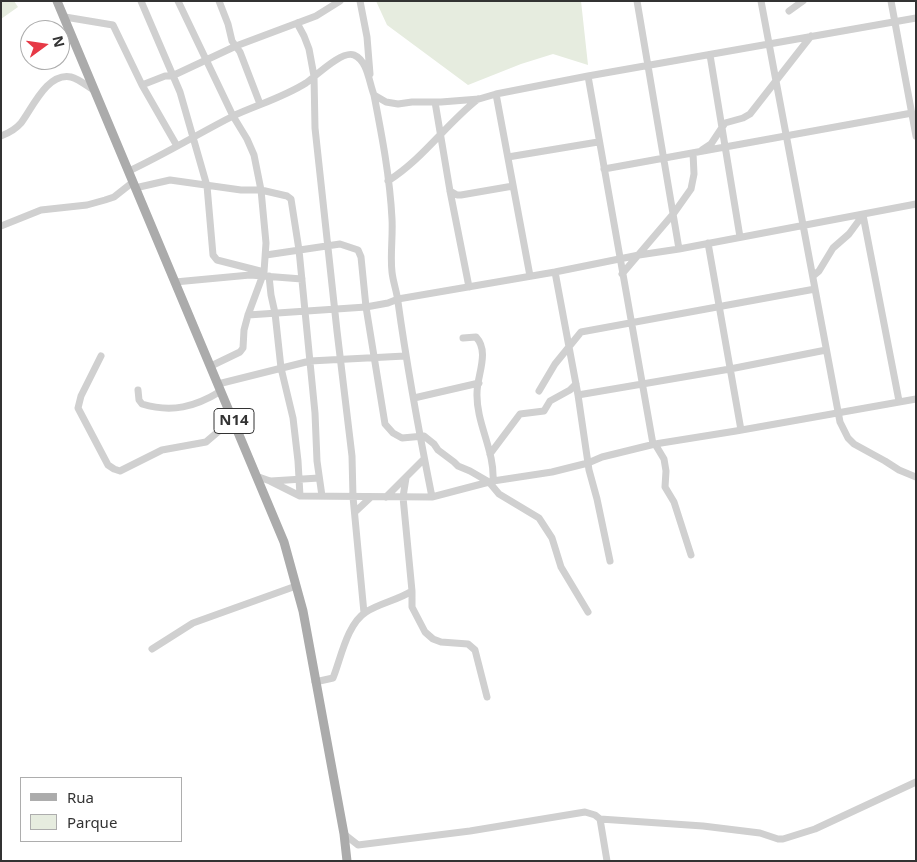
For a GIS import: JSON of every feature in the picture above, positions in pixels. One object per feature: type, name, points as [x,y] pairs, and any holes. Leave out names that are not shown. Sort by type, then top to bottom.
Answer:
[{"type":"main road","name":"N14","points":[[57,1],[284,542],[303,611],[344,834],[347,861]]},
{"type":"street","points":[[141,1],[180,92],[207,186],[212,255],[217,260],[265,274],[302,279]]},
{"type":"street","points":[[219,1],[232,41],[236,46],[260,104]]},
{"type":"street","points":[[142,85],[165,76],[172,76],[236,46],[316,16],[340,1]]},
{"type":"street","points":[[360,1],[368,37],[371,82],[384,148],[388,180],[392,220],[392,274],[398,299],[405,356],[432,497]]},
{"type":"street","points":[[637,1],[679,249]]},
{"type":"street","points":[[761,1],[837,413],[844,430],[854,444],[899,470],[916,477]]},
{"type":"street","points":[[790,10],[803,1]]},
{"type":"street","points":[[892,1],[916,136]]},
{"type":"street","points":[[179,2],[205,59],[254,155],[261,190],[266,255],[265,274],[248,315],[244,330],[243,348],[240,352],[211,366]]},
{"type":"street","points":[[65,17],[113,25],[142,85],[177,146]]},
{"type":"street","points":[[374,95],[386,102],[398,104],[478,99],[588,76],[916,18]]},
{"type":"street","points":[[297,23],[309,49],[314,76],[315,128],[352,456],[353,497],[364,613]]},
{"type":"street","points":[[695,153],[711,144],[725,123],[746,117],[811,36]]},
{"type":"street","points":[[129,171],[233,116],[297,88],[348,55],[354,55],[360,60],[371,82]]},
{"type":"street","points":[[710,55],[740,237]]},
{"type":"street","points":[[588,76],[641,384],[654,444],[664,459],[666,471],[665,487],[674,502],[691,555]]},
{"type":"street","points":[[1,136],[12,131],[21,122],[43,89],[61,77],[70,77],[95,91]]},
{"type":"street","points":[[496,94],[530,276]]},
{"type":"street","points":[[388,180],[412,164],[461,113],[478,99]]},
{"type":"street","points":[[436,102],[440,136],[469,287]]},
{"type":"street","points":[[604,169],[912,113]]},
{"type":"street","points":[[508,158],[598,142]]},
{"type":"street","points":[[622,274],[674,213],[691,189],[695,153]]},
{"type":"street","points":[[1,226],[40,210],[87,205],[114,197],[134,185],[170,180],[207,186],[261,190],[287,196],[291,199],[299,250],[316,413],[319,478],[322,496]]},
{"type":"street","points":[[450,191],[453,194],[461,195],[514,186]]},
{"type":"street","points":[[248,315],[366,307],[398,299],[555,272],[916,204]]},
{"type":"street","points":[[813,276],[819,271],[833,248],[849,234],[862,215]]},
{"type":"street","points":[[862,215],[899,401]]},
{"type":"street","points":[[708,243],[741,430]]},
{"type":"street","points":[[266,255],[340,244],[358,250],[361,256],[366,307],[385,424],[392,432],[402,438],[424,436],[458,466],[491,482],[499,494],[539,518],[552,538],[561,567],[588,612]]},
{"type":"street","points":[[555,272],[578,395],[588,463],[610,560]]},
{"type":"street","points":[[175,282],[265,274]]},
{"type":"street","points":[[265,274],[275,314],[280,368],[293,418],[300,496]]},
{"type":"street","points":[[539,392],[556,364],[581,332],[815,289]]},
{"type":"street","points":[[463,338],[476,336],[480,341],[482,350],[477,391],[478,407],[490,454],[493,475],[491,482]]},
{"type":"street","points":[[578,395],[730,369],[826,350]]},
{"type":"street","points":[[101,356],[81,396],[78,408],[108,465],[114,469],[120,471],[162,450],[206,442],[233,420]]},
{"type":"street","points":[[138,390],[139,400],[142,404],[177,408],[194,405],[220,387],[280,368],[310,361],[405,356]]},
{"type":"street","points":[[414,398],[479,383]]},
{"type":"street","points":[[490,454],[520,414],[544,411],[550,402],[570,390],[576,384]]},
{"type":"street","points":[[256,476],[300,496],[432,497],[491,482],[537,475],[588,463],[602,456],[654,444],[916,399]]},
{"type":"street","points":[[386,496],[424,459]]},
{"type":"street","points":[[270,481],[319,478]]},
{"type":"street","points":[[406,478],[403,497],[412,607],[425,632],[433,639],[441,642],[468,644],[475,650],[487,697]]},
{"type":"street","points":[[355,512],[372,497]]},
{"type":"street","points":[[152,649],[193,623],[296,586]]},
{"type":"street","points":[[315,682],[333,678],[348,635],[364,613],[412,591]]},
{"type":"street","points":[[344,834],[358,845],[470,831],[584,812],[595,815],[600,819],[754,832],[783,839],[815,829],[916,782]]},
{"type":"street","points":[[600,819],[607,861]]},
{"type":"green space","points":[[1,1],[14,1],[18,7],[1,19]]},
{"type":"green space","points":[[376,1],[581,1],[588,65],[553,54],[521,64],[468,85],[387,25]]}]
